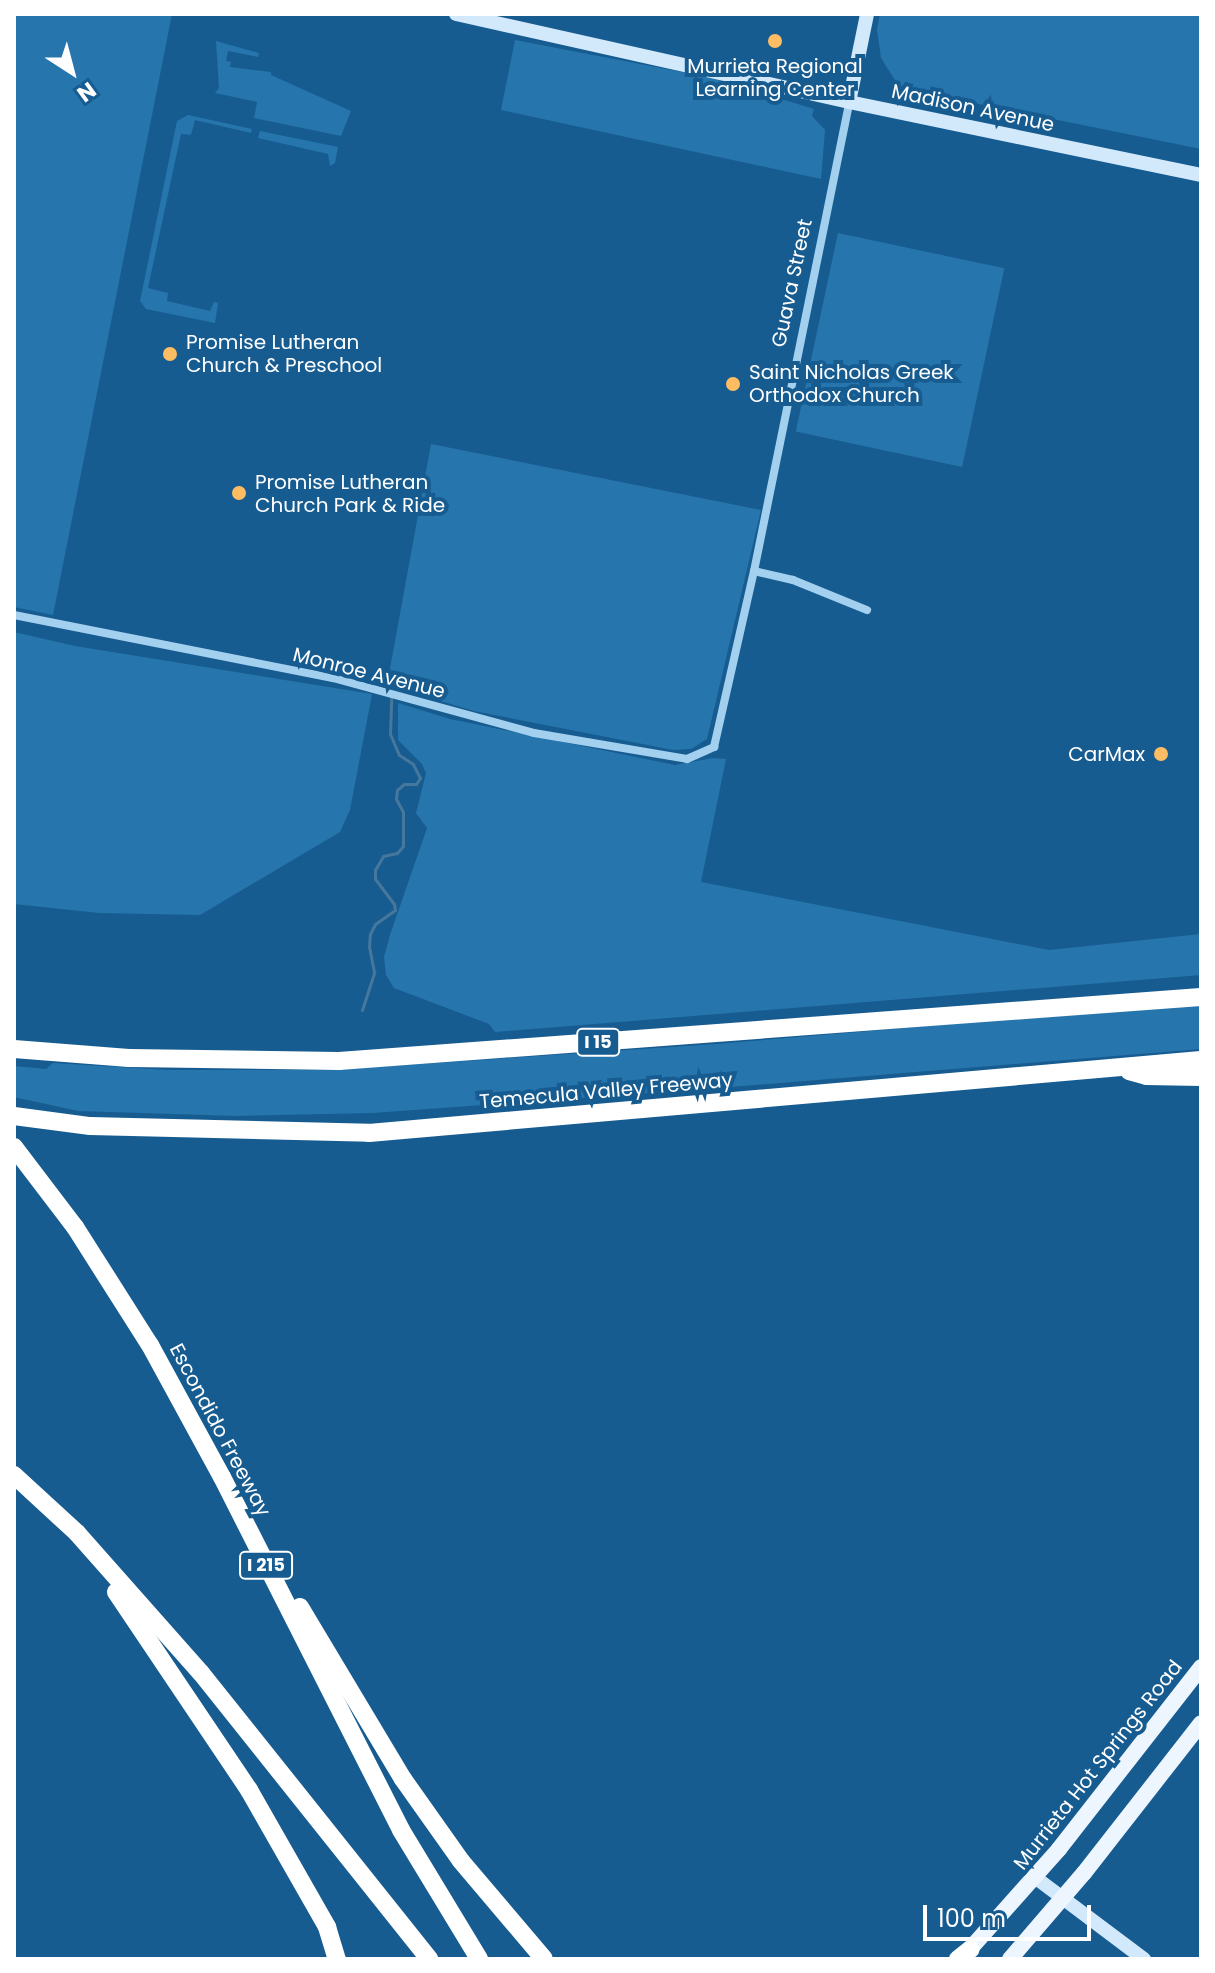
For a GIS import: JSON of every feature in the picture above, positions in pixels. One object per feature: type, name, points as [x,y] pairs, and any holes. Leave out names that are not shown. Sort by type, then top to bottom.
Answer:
[{"type":"highway","name":"I 15","points":[[14,1049],[129,1058],[339,1061],[1201,997]]},
{"type":"highway","name":"Temecula Valley Freeway","points":[[14,1116],[90,1126],[369,1133],[1201,1060]]},
{"type":"highway","points":[[1115,1066],[1146,1076],[1201,1077]]},
{"type":"highway","points":[[14,1124],[90,1126]]},
{"type":"highway","name":"Escondido Freeway","points":[[14,1147],[75,1227],[150,1345],[222,1477],[401,1830],[479,1959]]},
{"type":"highway","points":[[14,1475],[77,1533],[201,1673],[429,1959]]},
{"type":"highway","points":[[222,1477],[403,1779],[461,1861],[544,1959]]},
{"type":"highway","points":[[77,1533],[249,1790],[327,1927],[337,1959]]},
{"type":"main road","name":"Murrieta Hot Springs Road","points":[[963,1956],[1036,1878],[1201,1667]]},
{"type":"main road","points":[[1010,1959],[1064,1898],[1201,1723]]},
{"type":"street","name":"Madison Avenue","points":[[456,14],[849,102],[1201,175]]},
{"type":"street","name":"Guava Street","points":[[714,747],[754,571],[867,14]]},
{"type":"street","points":[[754,571],[793,580],[867,610]]},
{"type":"street","name":"Monroe Avenue","points":[[14,615],[333,678],[534,733],[687,759],[714,747]]},
{"type":"street","points":[[1036,1878],[1144,1959]]},
{"type":"shaded area","points":[[14,14],[172,14],[53,615],[14,607]]},
{"type":"shaded area","points":[[880,14],[1201,14],[1201,149],[900,88],[881,58],[877,29]]},
{"type":"shaded area","points":[[515,40],[713,78],[814,109],[812,116],[825,130],[821,179],[501,110]]},
{"type":"shaded area","points":[[216,41],[259,53],[258,57],[228,51],[226,61],[231,62],[230,67],[271,72],[271,75],[351,111],[341,136],[254,118],[257,102],[215,93],[219,88]]},
{"type":"shaded area","points":[[188,115],[252,129],[251,133],[195,120],[191,135],[181,134],[148,288],[168,293],[167,301],[210,311],[214,302],[218,303],[215,323],[146,309],[140,301],[177,121]]},
{"type":"shaded area","points":[[260,131],[338,147],[335,163],[330,166],[328,154],[258,138]]},
{"type":"shaded area","points":[[838,233],[1004,268],[962,467],[796,432]]},
{"type":"shaded area","points":[[431,444],[761,510],[707,739],[691,749],[673,750],[474,711],[387,685]]},
{"type":"shaded area","points":[[14,632],[75,646],[372,694],[350,810],[340,832],[200,915],[99,913],[14,904]]},
{"type":"shaded area","points":[[398,703],[450,719],[675,765],[713,758],[726,759],[701,882],[1049,950],[1201,934],[1201,975],[495,1032],[489,1024],[394,988],[386,975],[384,957],[390,935],[427,828],[416,813],[426,773],[422,764],[398,740]]},
{"type":"shaded area","points":[[1201,1003],[1201,1049],[718,1088],[373,1113],[236,1116],[78,1111],[14,1097],[14,1066],[46,1069],[53,1063],[168,1070],[330,1070],[716,1044]]},
{"type":"waterway","points":[[362,1010],[374,972],[370,934],[375,924],[395,910],[394,904],[375,879],[375,870],[383,856],[397,853],[403,846],[403,812],[396,799],[397,790],[404,784],[416,784],[420,778],[413,764],[399,755],[390,734],[391,698]]},
{"type":"place","name":"Murrieta Regional Learning Center","points":[[775,41]]},
{"type":"place","name":"Promise Lutheran Church & Preschool","points":[[170,354]]},
{"type":"place","name":"Saint Nicholas Greek Orthodox Church","points":[[733,384]]},
{"type":"place","name":"Promise Lutheran Church Park & Ride","points":[[239,493]]},
{"type":"place","name":"CarMax","points":[[1161,754]]}]
